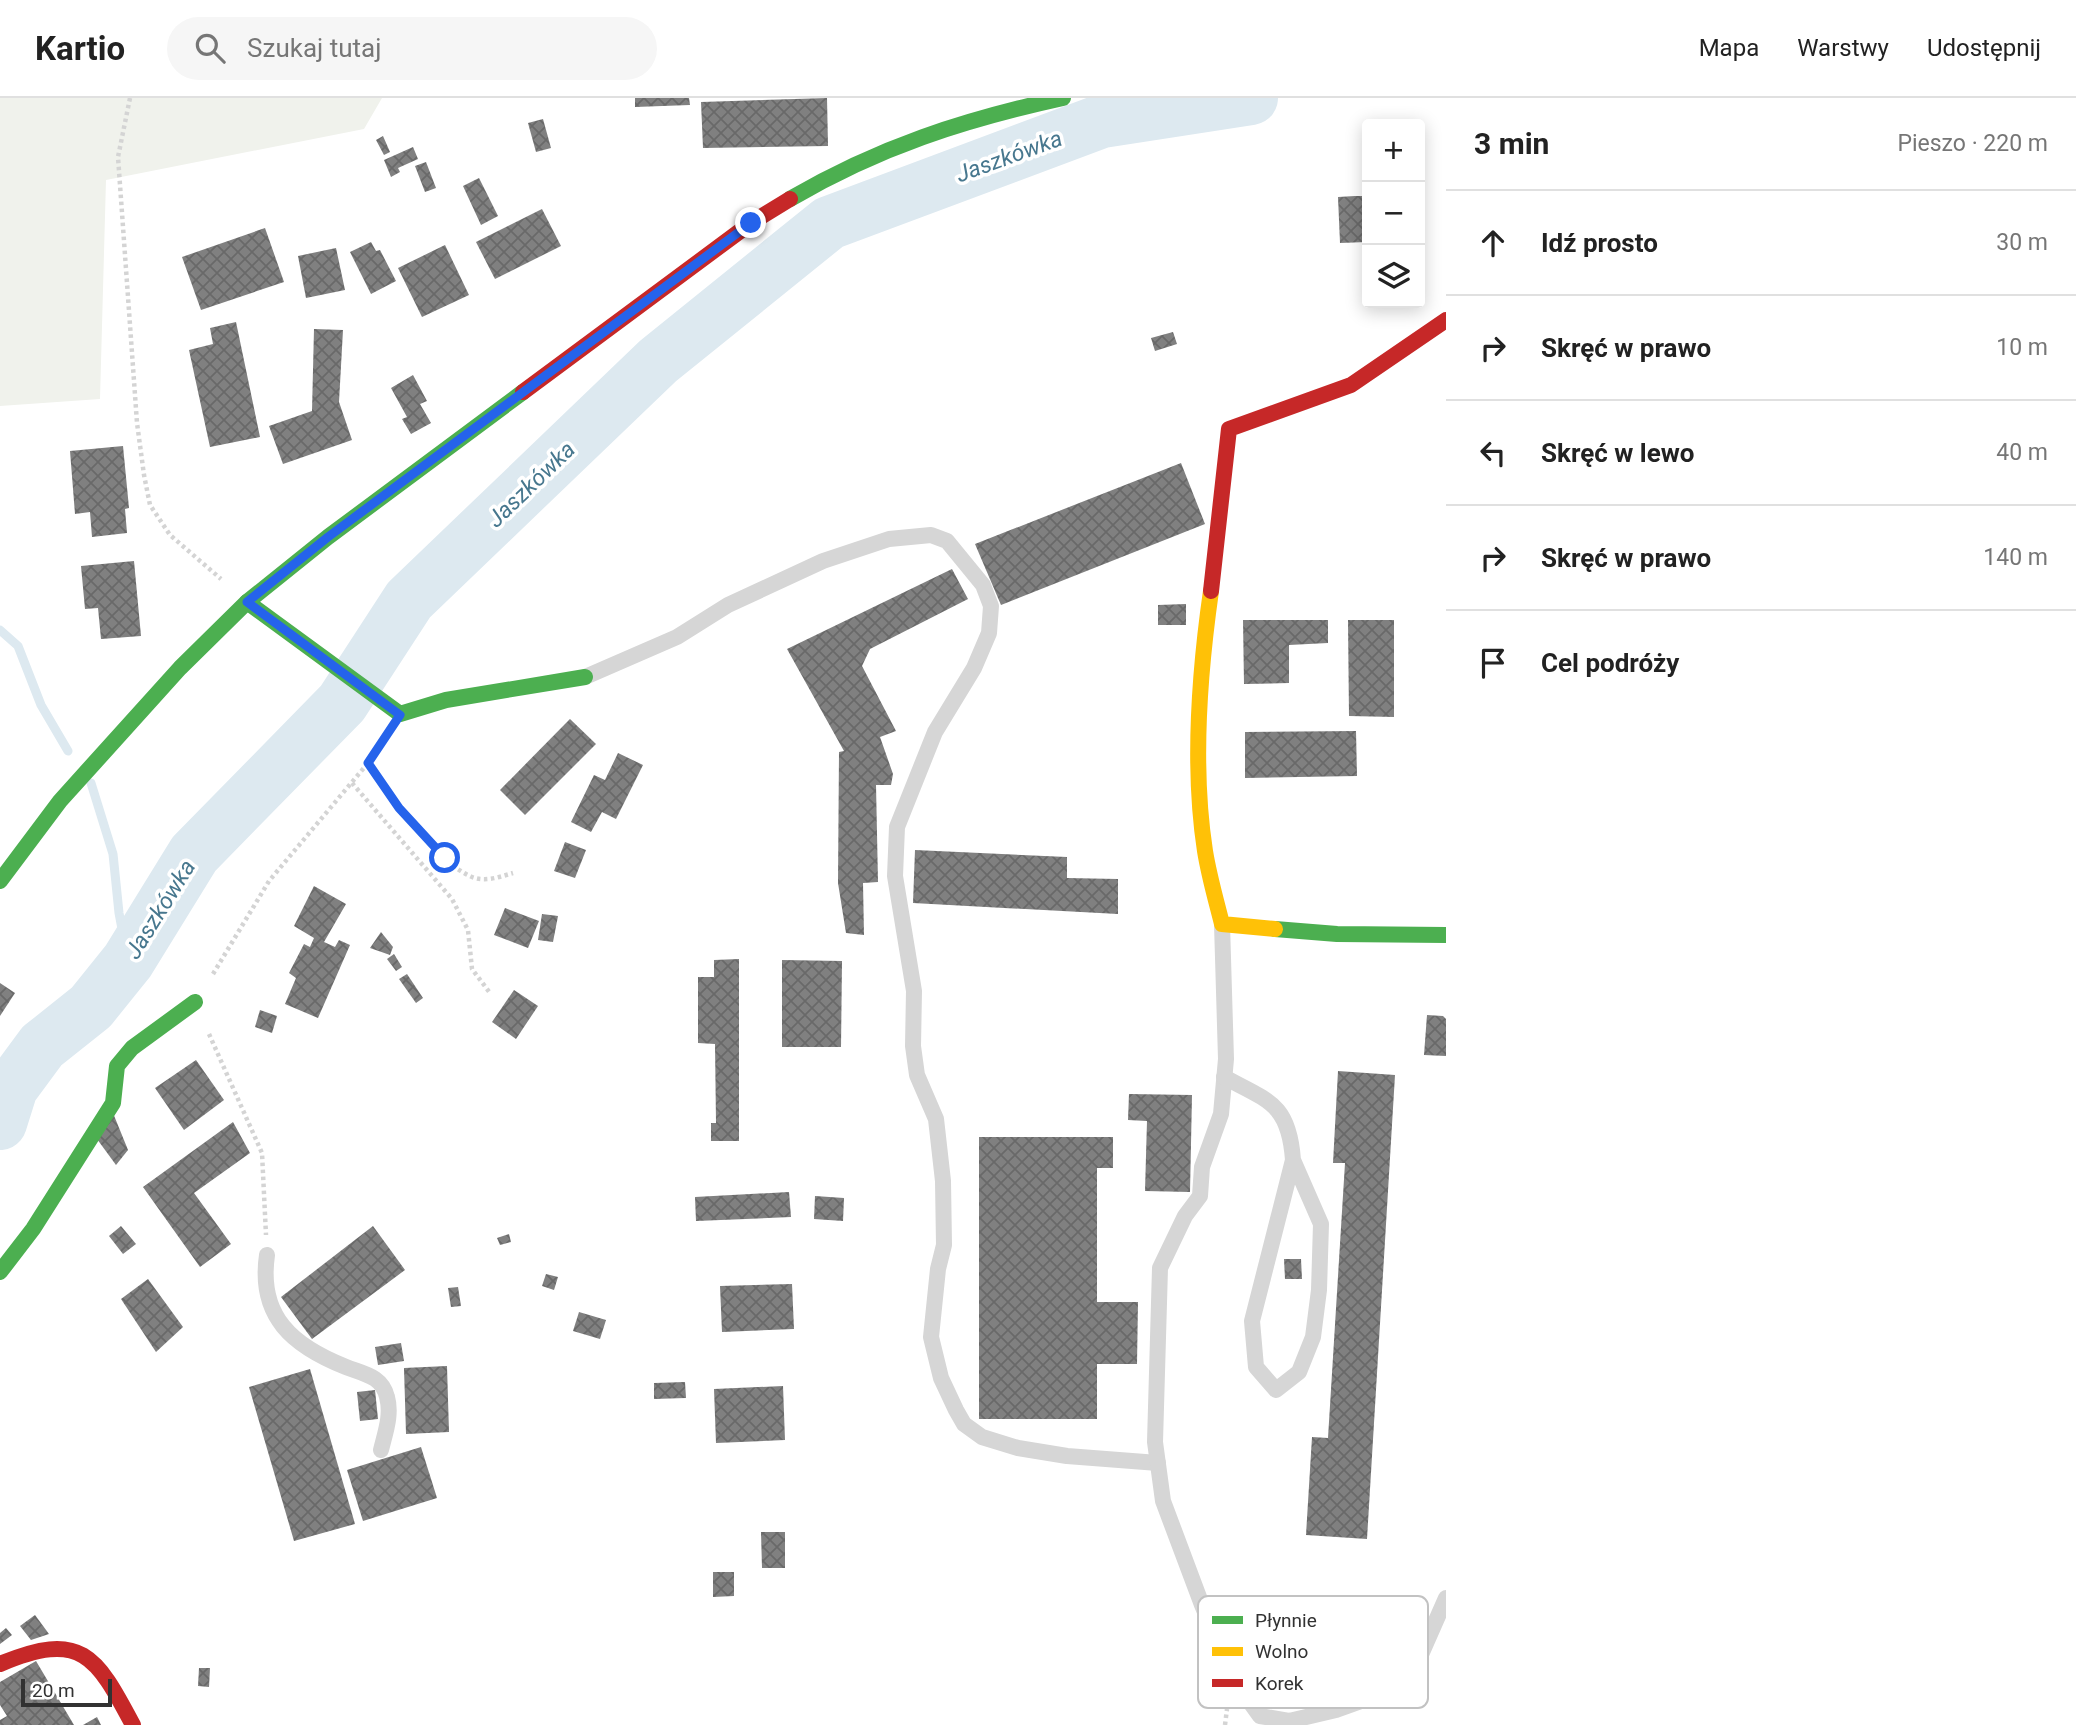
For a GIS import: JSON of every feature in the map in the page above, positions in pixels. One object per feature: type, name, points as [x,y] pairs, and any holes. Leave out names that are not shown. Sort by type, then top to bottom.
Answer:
[{"type":"street","points":[[0,881],[60,801],[180,668],[247,602],[328,537],[751,223],[795,195],[874,154],[1002,112],[1063,98]]},
{"type":"street","points":[[1446,320],[1351,385],[1229,429],[1217,554],[1203,647],[1199,761],[1205,851],[1222,924],[1337,934],[1446,936]]},
{"type":"street","points":[[247,602],[400,715],[446,700],[585,677]]},
{"type":"street","points":[[0,1272],[33,1228],[113,1103],[117,1066],[132,1048],[195,1002]]},
{"type":"street","points":[[0,1664],[44,1649],[83,1651],[97,1663],[133,1725]]},
{"type":"lane","points":[[585,677],[677,637],[729,606],[823,561],[888,539],[931,536],[947,541],[983,585],[991,607],[989,633],[974,668],[935,732],[897,827],[895,876],[914,991],[913,1046],[918,1075],[936,1119],[942,1167],[944,1245],[938,1269],[931,1337],[941,1377],[956,1410],[964,1424],[982,1437],[1018,1448],[1067,1456],[1158,1463]]},
{"type":"lane","points":[[1199,1596],[1163,1501],[1155,1442],[1160,1268],[1185,1216],[1200,1196],[1202,1167],[1221,1114],[1224,1077],[1222,924]]},
{"type":"lane","points":[[1224,1077],[1275,1105],[1292,1134],[1293,1160],[1252,1321],[1256,1367],[1276,1390],[1298,1372],[1313,1337],[1319,1290],[1321,1224],[1293,1160]]},
{"type":"lane","points":[[267,1255],[267,1290],[275,1317],[289,1334],[315,1353],[373,1376],[387,1395],[390,1415],[381,1450]]},
{"type":"lane","points":[[1428,1639],[1446,1598]]},
{"type":"lane","points":[[1254,1708],[1260,1716],[1289,1721],[1342,1708]]},
{"type":"path","points":[[131,98],[118,157],[136,423],[150,505],[170,535],[247,602]]},
{"type":"path","points":[[267,1255],[262,1153],[195,1002],[269,881],[368,763],[400,715]]},
{"type":"path","points":[[368,763],[399,808],[454,864],[471,877],[492,880],[513,873]]},
{"type":"path","points":[[352,783],[453,899],[468,930],[472,969],[490,993]]},
{"type":"shaded area","points":[[0,98],[382,98],[364,129],[106,180],[100,399],[0,406]]},
{"type":"building","points":[[635,98],[689,98],[690,105],[635,107]]},
{"type":"building","points":[[827,98],[828,146],[703,148],[701,102]]},
{"type":"building","points":[[543,119],[551,148],[536,152],[528,123]]},
{"type":"building","points":[[383,136],[390,152],[384,155],[376,140]]},
{"type":"building","points":[[413,147],[418,159],[398,168],[400,172],[391,177],[384,160]]},
{"type":"building","points":[[426,162],[436,188],[425,192],[415,166]]},
{"type":"building","points":[[479,178],[498,216],[481,225],[463,186]]},
{"type":"building","points":[[1362,196],[1362,242],[1340,243],[1338,197]]},
{"type":"building","points":[[542,209],[561,246],[495,279],[476,242]]},
{"type":"building","points":[[265,228],[284,282],[201,310],[182,257]]},
{"type":"building","points":[[371,242],[376,251],[380,250],[396,281],[371,294],[350,252]]},
{"type":"building","points":[[445,245],[469,295],[422,317],[398,268]]},
{"type":"building","points":[[336,248],[345,290],[306,298],[298,256]]},
{"type":"building","points":[[236,322],[260,437],[210,447],[189,350],[213,344],[210,328]]},
{"type":"building","points":[[314,329],[343,330],[339,402],[352,440],[283,464],[269,426],[312,411]]},
{"type":"building","points":[[1173,332],[1177,344],[1155,351],[1151,338]]},
{"type":"building","points":[[413,375],[427,401],[420,404],[431,423],[411,434],[402,419],[407,417],[391,388]]},
{"type":"building","points":[[123,446],[129,508],[125,509],[127,533],[92,537],[90,512],[75,514],[70,451]]},
{"type":"building","points":[[1181,463],[1205,524],[1001,605],[975,544]]},
{"type":"building","points":[[134,561],[141,636],[101,639],[98,608],[85,609],[81,566]]},
{"type":"building","points":[[952,569],[968,599],[870,649],[862,666],[896,731],[880,737],[893,774],[891,785],[876,785],[878,882],[863,883],[864,935],[846,933],[838,883],[839,752],[844,751],[787,649]]},
{"type":"building","points":[[1186,604],[1186,625],[1158,625],[1158,605]]},
{"type":"building","points":[[1243,620],[1328,620],[1328,643],[1289,645],[1289,683],[1244,684]]},
{"type":"building","points":[[1348,620],[1394,620],[1394,717],[1349,716]]},
{"type":"building","points":[[570,719],[596,744],[525,815],[500,790]]},
{"type":"building","points":[[1356,731],[1357,776],[1245,778],[1245,732]]},
{"type":"building","points":[[618,753],[643,765],[616,819],[602,812],[591,832],[571,822],[594,775],[605,780]]},
{"type":"building","points":[[565,842],[586,850],[575,878],[554,871]]},
{"type":"building","points":[[915,850],[1067,857],[1067,878],[1118,879],[1118,914],[913,903]]},
{"type":"building","points":[[314,886],[346,904],[324,942],[335,947],[339,940],[350,945],[318,1018],[285,1004],[296,978],[289,973],[304,944],[310,947],[314,938],[294,926]]},
{"type":"building","points":[[505,908],[539,921],[528,948],[494,935]]},
{"type":"building","points":[[542,914],[558,916],[553,942],[538,940]]},
{"type":"building","points":[[381,932],[393,947],[390,955],[370,948]]},
{"type":"building","points":[[394,954],[402,967],[396,971],[387,959]]},
{"type":"building","points":[[739,959],[739,1141],[711,1141],[711,1123],[716,1123],[715,1044],[698,1043],[698,977],[714,977],[714,960]]},
{"type":"building","points":[[782,960],[842,961],[841,1047],[782,1047]]},
{"type":"building","points":[[407,974],[423,998],[416,1003],[399,979]]},
{"type":"building","points":[[0,983],[15,993],[0,1016]]},
{"type":"building","points":[[514,990],[538,1006],[516,1039],[492,1022]]},
{"type":"building","points":[[260,1010],[277,1016],[272,1033],[255,1027]]},
{"type":"building","points":[[1427,1015],[1443,1016],[1446,1019],[1446,1056],[1424,1055]]},
{"type":"building","points":[[196,1060],[224,1100],[184,1130],[155,1088]]},
{"type":"building","points":[[1338,1071],[1395,1075],[1367,1539],[1306,1535],[1312,1437],[1328,1438],[1345,1163],[1333,1163]]},
{"type":"building","points":[[1129,1094],[1192,1095],[1190,1192],[1145,1191],[1147,1121],[1128,1120]]},
{"type":"building","points":[[113,1113],[128,1150],[116,1165],[97,1139]]},
{"type":"building","points":[[233,1122],[250,1153],[194,1193],[231,1244],[200,1267],[143,1187]]},
{"type":"building","points":[[979,1137],[1113,1137],[1113,1168],[1097,1168],[1097,1302],[1138,1302],[1137,1364],[1097,1364],[1097,1419],[979,1419]]},
{"type":"building","points":[[789,1192],[791,1217],[696,1221],[695,1197]]},
{"type":"building","points":[[815,1196],[844,1198],[843,1221],[814,1219]]},
{"type":"building","points":[[121,1226],[136,1244],[123,1254],[109,1236]]},
{"type":"building","points":[[373,1226],[405,1270],[312,1339],[281,1297]]},
{"type":"building","points":[[509,1234],[511,1242],[500,1245],[497,1238]]},
{"type":"building","points":[[1284,1259],[1301,1259],[1302,1279],[1285,1279]]},
{"type":"building","points":[[546,1274],[558,1277],[554,1290],[542,1286]]},
{"type":"building","points":[[148,1279],[183,1327],[156,1352],[121,1299]]},
{"type":"building","points":[[792,1284],[794,1329],[722,1332],[720,1286]]},
{"type":"building","points":[[458,1287],[461,1306],[451,1307],[448,1288]]},
{"type":"building","points":[[579,1312],[606,1320],[600,1339],[573,1331]]},
{"type":"building","points":[[401,1343],[404,1361],[378,1365],[375,1347]]},
{"type":"building","points":[[447,1366],[449,1432],[406,1434],[404,1368]]},
{"type":"building","points":[[310,1369],[355,1524],[294,1541],[249,1387]]},
{"type":"building","points":[[685,1382],[686,1398],[654,1399],[654,1383]]},
{"type":"building","points":[[783,1386],[785,1440],[716,1443],[714,1389]]},
{"type":"building","points":[[375,1390],[378,1419],[360,1421],[357,1392]]},
{"type":"building","points":[[421,1447],[437,1498],[363,1521],[347,1470]]},
{"type":"building","points":[[761,1532],[785,1532],[785,1568],[762,1568]]},
{"type":"building","points":[[713,1572],[734,1572],[734,1596],[713,1597]]},
{"type":"building","points":[[35,1615],[49,1634],[31,1640],[20,1626]]},
{"type":"building","points":[[6,1628],[12,1635],[0,1644],[0,1633]]},
{"type":"building","points":[[36,1661],[74,1725],[0,1725],[0,1720],[7,1716],[0,1705],[0,1682]]},
{"type":"building","points":[[199,1668],[210,1668],[209,1687],[198,1686]]},
{"type":"building","points":[[97,1717],[101,1725],[83,1725]]},
{"type":"waterway","name":"Jaszkówka","points":[[0,1123],[11,1088],[42,1046],[91,1007],[128,961],[194,854],[342,703],[409,600],[658,361],[829,223],[1102,121],[1251,98]]},
{"type":"waterway","points":[[0,630],[18,646],[41,705],[68,751]]},
{"type":"waterway","points":[[91,783],[113,854],[119,913],[128,961]]},
{"type":"traffic: fast","points":[[790,199],[856,164],[922,137],[1063,98]]},
{"type":"traffic: fast","points":[[0,881],[60,801],[180,668],[247,602],[328,537],[523,392]]},
{"type":"traffic: fast","points":[[247,602],[400,714],[446,700],[585,677]]},
{"type":"traffic: fast","points":[[1275,929],[1337,934],[1446,935]]},
{"type":"traffic: fast","points":[[0,1272],[33,1229],[113,1103],[117,1066],[132,1048],[195,1002]]},
{"type":"traffic: slow","points":[[1211,591],[1200,688],[1198,754],[1201,819],[1207,860],[1222,924],[1275,929]]},
{"type":"traffic: jam","points":[[523,392],[751,223],[790,199]]},
{"type":"traffic: jam","points":[[1211,591],[1229,429],[1351,385],[1446,320]]},
{"type":"traffic: jam","points":[[0,1664],[50,1649],[68,1650],[83,1655],[108,1681],[133,1725]]},
{"type":"route","points":[[445,858],[399,808],[368,763],[400,715],[247,602],[328,537],[751,223]]}]
